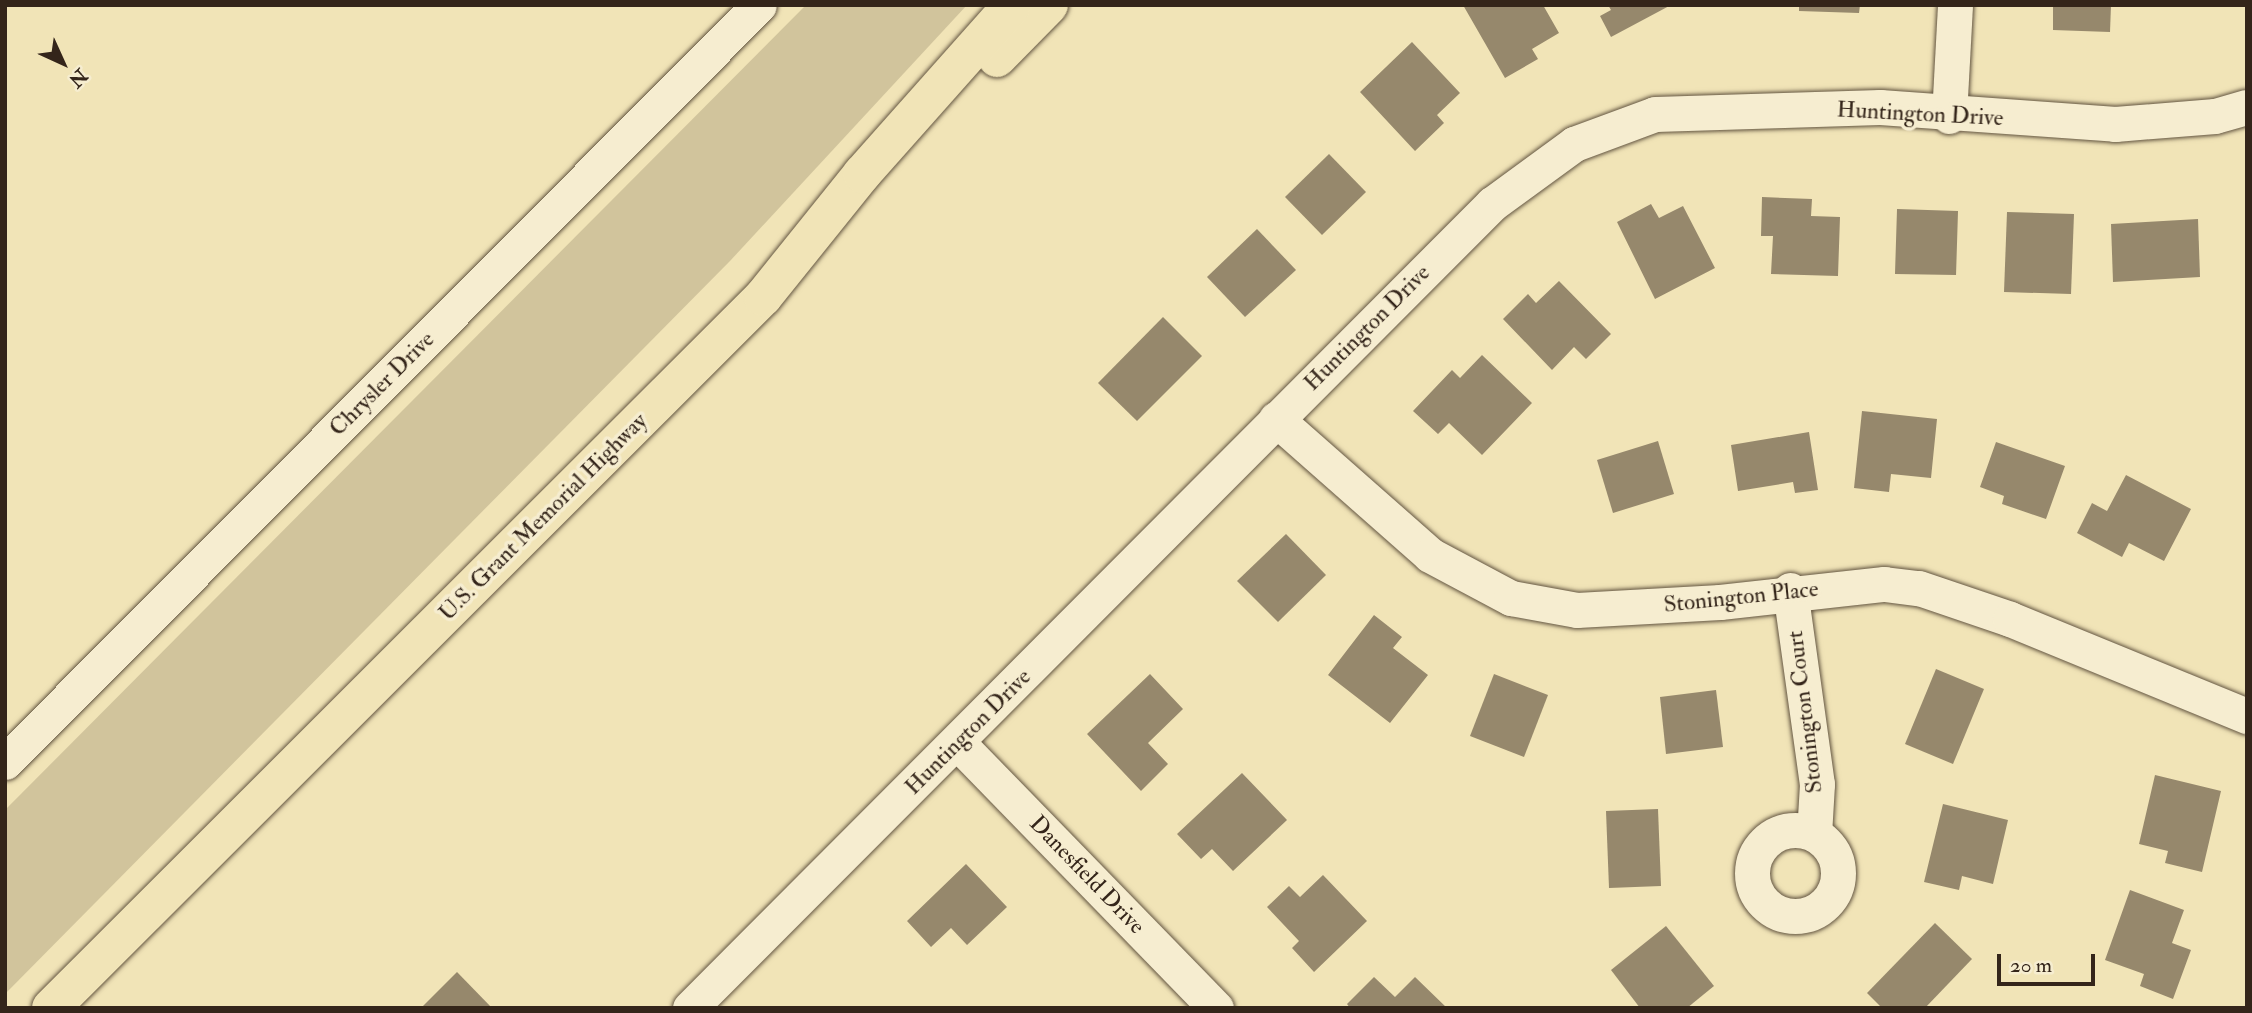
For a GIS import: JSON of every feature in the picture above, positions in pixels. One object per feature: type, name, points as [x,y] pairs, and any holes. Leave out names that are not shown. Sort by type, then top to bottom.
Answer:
[{"type":"main road","name":"U.S. Grant Memorial Highway","points":[[51,1008],[763,297],[862,174],[1012,5]]},
{"type":"main road","points":[[763,297],[1049,5]]},
{"type":"street","name":"Chrysler Drive","points":[[5,762],[759,5]]},
{"type":"street","points":[[1950,116],[1955,5]]},
{"type":"street","name":"Huntington Drive","points":[[690,1008],[958,743],[1276,419],[1492,204],[1574,144],[1613,126],[1655,114],[1880,107],[1950,116],[2115,124],[2216,117],[2247,107]]},
{"type":"street","name":"Stonington Place","points":[[1276,419],[1430,555],[1511,598],[1577,610],[1720,602],[1790,590],[1884,584],[1919,588],[2010,619],[2247,716]]},
{"type":"street","name":"Stonington Court","points":[[1790,590],[1817,785],[1814,834]]},
{"type":"street","name":"Danesfield Drive","points":[[958,743],[1216,1008]]},
{"type":"shaded area","points":[[806,5],[967,5],[730,261],[5,994],[5,810]]},
{"type":"building","points":[[1463,5],[1543,5],[1559,33],[1532,49],[1538,59],[1505,78]]},
{"type":"building","points":[[1608,5],[1671,5],[1611,37],[1600,16],[1611,10]]},
{"type":"building","points":[[1799,5],[1860,5],[1859,13],[1799,11]]},
{"type":"building","points":[[2053,5],[2111,5],[2110,32],[2053,30]]},
{"type":"building","points":[[1412,42],[1460,93],[1437,115],[1444,123],[1415,151],[1360,92]]},
{"type":"building","points":[[1329,154],[1366,192],[1322,235],[1285,197]]},
{"type":"building","points":[[1762,197],[1812,199],[1811,216],[1840,217],[1838,276],[1771,274],[1773,236],[1761,236]]},
{"type":"building","points":[[1651,204],[1659,218],[1683,206],[1715,268],[1655,299],[1617,222]]},
{"type":"building","points":[[1897,209],[1958,211],[1956,275],[1895,274]]},
{"type":"building","points":[[2007,212],[2074,214],[2071,294],[2004,292]]},
{"type":"building","points":[[2198,219],[2200,277],[2113,282],[2111,224]]},
{"type":"building","points":[[1257,229],[1296,270],[1245,317],[1207,277]]},
{"type":"building","points":[[1559,281],[1611,334],[1586,359],[1574,347],[1552,370],[1503,319],[1528,294],[1536,303]]},
{"type":"building","points":[[1163,317],[1202,356],[1137,421],[1098,383]]},
{"type":"building","points":[[1482,355],[1532,403],[1482,455],[1449,423],[1438,434],[1413,411],[1452,370],[1460,378]]},
{"type":"building","points":[[1862,411],[1937,419],[1931,478],[1891,474],[1889,492],[1854,488]]},
{"type":"building","points":[[1809,432],[1818,490],[1795,493],[1793,482],[1738,491],[1731,445]]},
{"type":"building","points":[[1658,441],[1674,494],[1613,513],[1597,460]]},
{"type":"building","points":[[1996,442],[2065,466],[2046,519],[2002,504],[2004,496],[1980,487]]},
{"type":"building","points":[[2126,475],[2191,509],[2164,561],[2129,543],[2122,557],[2077,533],[2092,503],[2107,511]]},
{"type":"building","points":[[1286,534],[1326,575],[1278,622],[1237,581]]},
{"type":"building","points":[[1374,615],[1402,637],[1393,648],[1428,675],[1390,723],[1328,675]]},
{"type":"building","points":[[1936,669],[1984,689],[1953,764],[1905,744]]},
{"type":"building","points":[[1150,674],[1183,709],[1148,743],[1168,764],[1141,791],[1087,734]]},
{"type":"building","points":[[1494,674],[1548,695],[1524,757],[1470,736]]},
{"type":"building","points":[[1716,690],[1723,747],[1666,754],[1660,697]]},
{"type":"building","points":[[1242,773],[1287,820],[1233,871],[1212,849],[1201,859],[1177,834]]},
{"type":"building","points":[[2155,775],[2221,791],[2202,872],[2165,863],[2168,851],[2139,844]]},
{"type":"building","points":[[1943,804],[2008,820],[1993,884],[1962,876],[1959,890],[1924,882]]},
{"type":"building","points":[[1658,809],[1661,886],[1609,888],[1606,811]]},
{"type":"building","points":[[966,864],[1007,907],[967,945],[951,928],[931,947],[907,921]]},
{"type":"building","points":[[1323,875],[1367,921],[1314,972],[1292,948],[1299,941],[1267,907],[1289,886],[1300,897]]},
{"type":"building","points":[[2130,890],[2184,910],[2172,943],[2191,950],[2173,999],[2140,986],[2144,974],[2105,960]]},
{"type":"building","points":[[1935,923],[1972,959],[1925,1008],[1882,1008],[1867,993]]},
{"type":"building","points":[[1666,926],[1714,986],[1687,1008],[1640,1008],[1611,970]]},
{"type":"building","points":[[457,972],[492,1008],[421,1008]]},
{"type":"building","points":[[1374,977],[1395,997],[1415,977],[1447,1008],[1350,1008],[1347,1004]]}]
